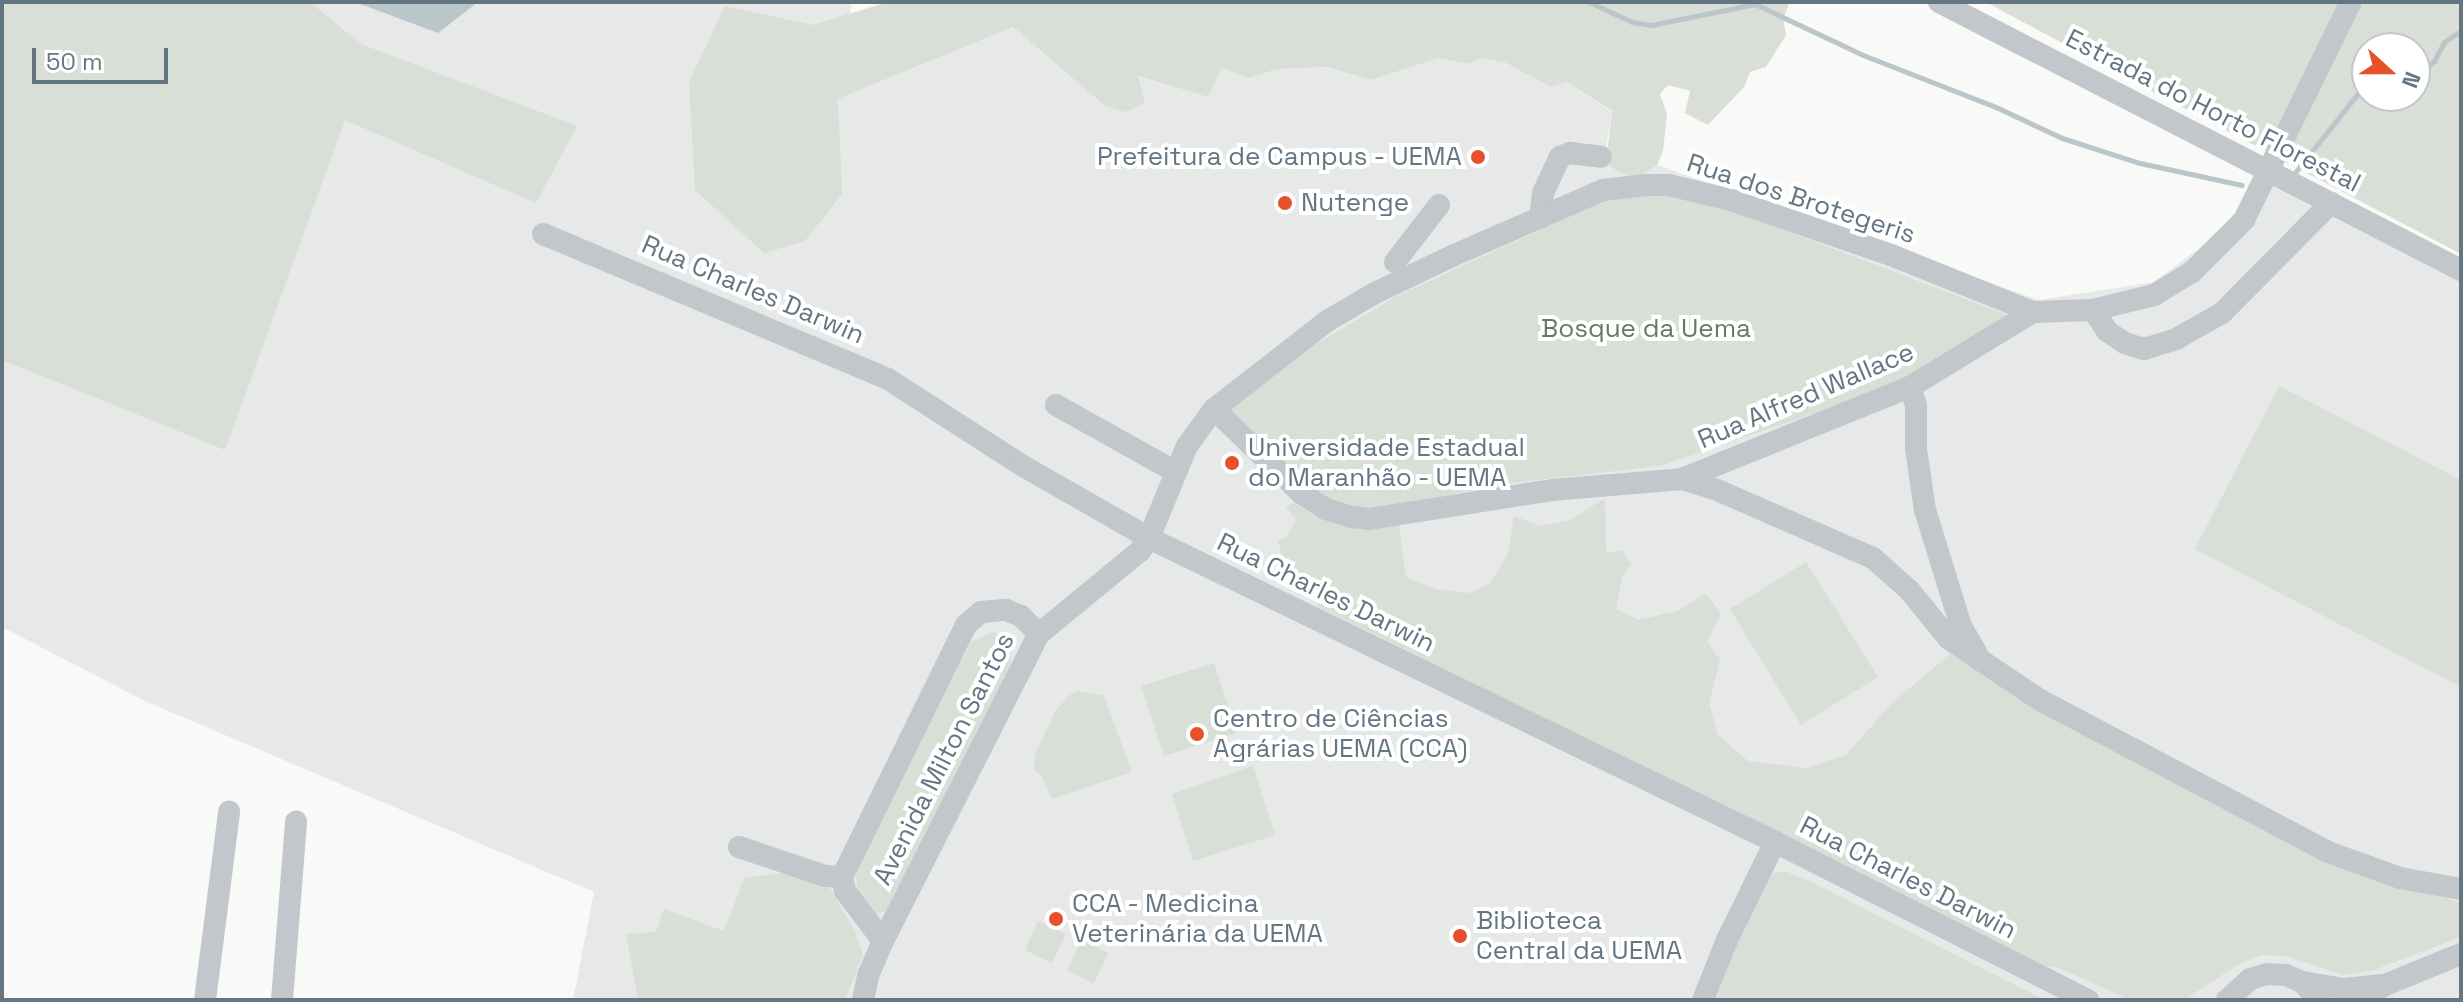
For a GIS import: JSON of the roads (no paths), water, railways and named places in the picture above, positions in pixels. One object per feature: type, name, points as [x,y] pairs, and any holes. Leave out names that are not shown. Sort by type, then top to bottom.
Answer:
[{"type":"street","name":"Estrada do Horto Florestal","points":[[1939,2],[2461,270]]},
{"type":"street","name":"Rua dos Brotegeris","points":[[1149,538],[1187,446],[1214,409],[1327,321],[1399,281],[1603,190],[1647,185],[1693,190],[1891,255],[2033,312],[2093,310],[2154,295],[2192,272],[2244,220],[2351,2]]},
{"type":"street","points":[[1540,218],[1543,193],[1560,157],[1570,153],[1601,157]]},
{"type":"street","points":[[2093,310],[2107,331],[2125,343],[2144,349],[2176,339],[2222,313],[2331,203]]},
{"type":"street","points":[[1395,262],[1439,205]]},
{"type":"street","name":"Rua Charles Darwin","points":[[543,234],[888,379],[1023,466],[1149,538],[1775,842],[2088,1000]]},
{"type":"street","name":"Rua Alfred Wallace","points":[[1682,479],[1910,387],[2033,312]]},
{"type":"street","points":[[1910,387],[1916,406],[1916,449],[1925,510],[1961,626],[1982,661]]},
{"type":"street","points":[[1056,405],[1176,472]]},
{"type":"street","points":[[1214,409],[1301,493],[1334,513],[1353,517],[1369,519],[1552,490],[1682,479],[1715,489],[1873,558],[1909,590],[1943,634],[2040,700],[2328,852],[2400,878],[2461,889]]},
{"type":"street","name":"Avenida Milton Santos","points":[[863,1000],[868,976],[883,941],[1039,634],[1127,565],[1149,538]]},
{"type":"street","points":[[883,941],[845,891],[842,877],[969,620],[989,610],[1006,610],[1021,616],[1039,634]]},
{"type":"street","points":[[205,1000],[229,812]]},
{"type":"street","points":[[282,1000],[296,822]]},
{"type":"street","points":[[1703,1000],[1727,940],[1775,842]]},
{"type":"street","points":[[739,847],[825,876],[842,877]]},
{"type":"street","points":[[2362,1000],[2385,985],[2461,954]]},
{"type":"street","points":[[2227,996],[2250,979],[2267,974],[2286,975],[2302,982],[2344,989],[2385,985]]},
{"type":"street","points":[[2302,982],[2319,1000]]},
{"type":"waterway","points":[[1589,2],[1632,22],[1651,25],[1755,4],[1863,55],[1998,108],[2062,138],[2140,163],[2242,185]]},
{"type":"waterway","points":[[2431,63],[2444,42],[2461,31]]},
{"type":"waterway","points":[[2293,175],[2351,102]]},
{"type":"place","name":"Prefeitura de Campus - UEMA","points":[[1478,157]]},
{"type":"place","name":"Nutenge","points":[[1285,203]]},
{"type":"place","name":"Universidade Estadual do Maranhão - UEMA","points":[[1232,463]]},
{"type":"place","name":"Centro de Ciências Agrárias UEMA (CCA)","points":[[1197,734]]},
{"type":"place","name":"CCA - Medicina Veterinária da UEMA","points":[[1056,919]]},
{"type":"place","name":"Biblioteca Central da UEMA","points":[[1460,936]]},
{"type":"park label","name":"Bosque da Uema","points":[[1646,329]]}]
